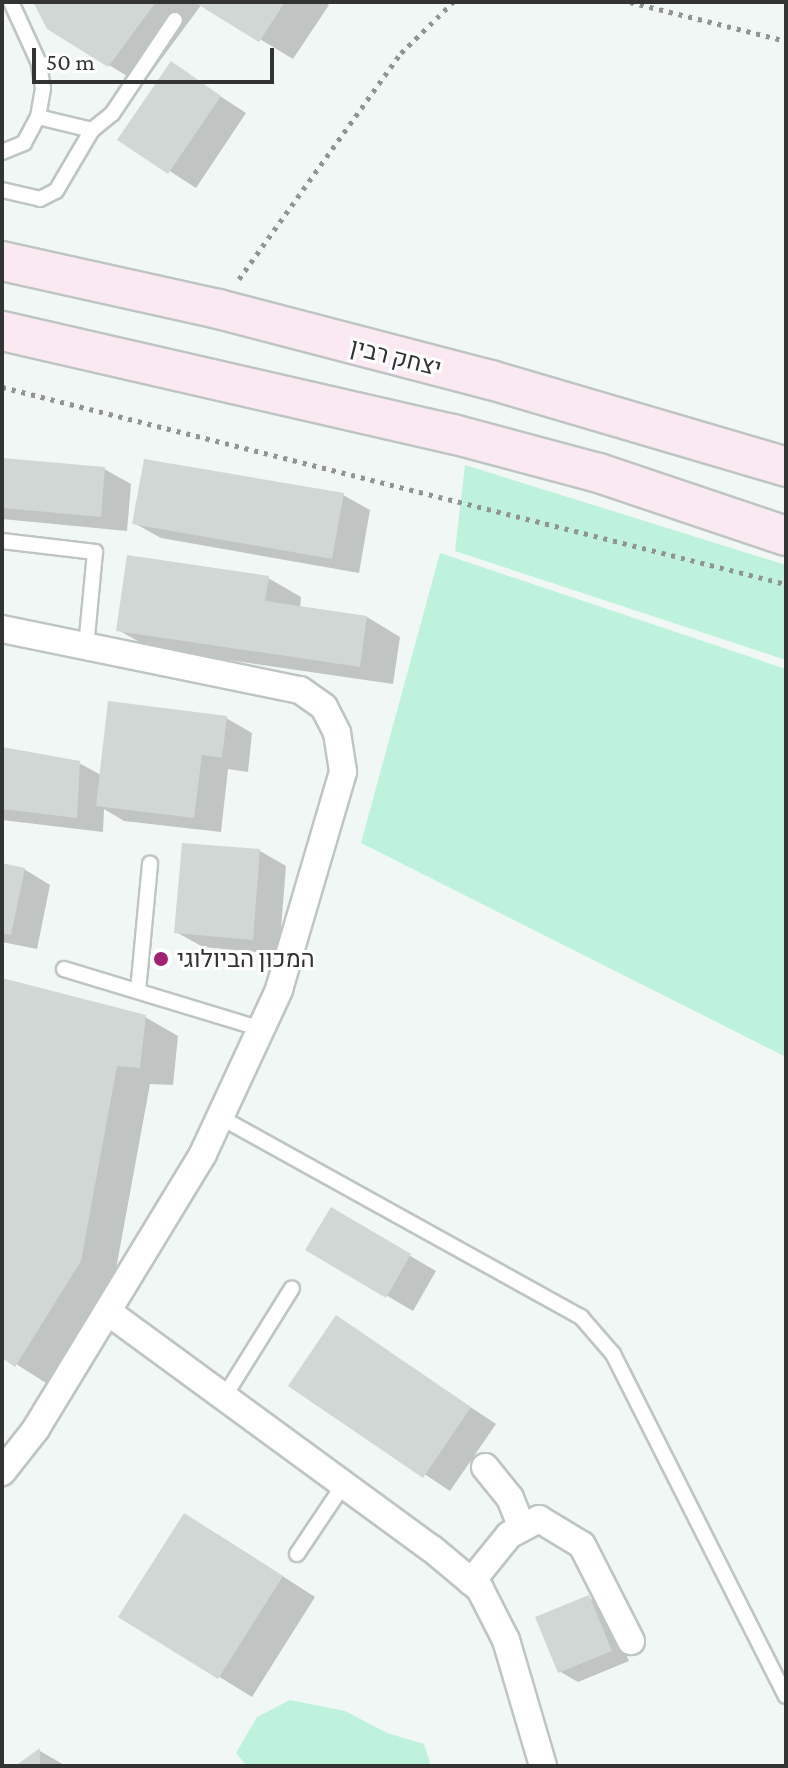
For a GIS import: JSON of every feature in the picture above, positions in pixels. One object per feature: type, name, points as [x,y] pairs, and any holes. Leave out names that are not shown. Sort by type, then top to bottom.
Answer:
[{"type":"main road","name":"יצחק רבין","points":[[2,261],[218,309],[491,380],[786,467]]},
{"type":"main road","points":[[2,331],[468,438],[599,473],[786,536]]},
{"type":"street","points":[[2,629],[300,690],[324,707],[337,733],[343,772],[279,990],[203,1154],[36,1429],[2,1472]]},
{"type":"street","points":[[108,1312],[344,1484],[480,1589],[506,1640],[543,1766]]},
{"type":"street","points":[[485,1467],[510,1498],[522,1528]]},
{"type":"street","points":[[471,1582],[509,1535],[539,1519],[582,1545],[631,1641]]},
{"type":"lane","points":[[2,152],[24,143],[38,117],[43,88],[38,61],[11,2]]},
{"type":"lane","points":[[2,190],[40,199],[56,191],[92,130],[112,114],[175,20]]},
{"type":"lane","points":[[38,117],[92,130]]},
{"type":"lane","points":[[2,541],[95,552],[86,648]]},
{"type":"lane","points":[[138,991],[150,864]]},
{"type":"lane","points":[[64,969],[261,1029]]},
{"type":"lane","points":[[220,1117],[581,1317],[613,1354],[786,1696]]},
{"type":"lane","points":[[224,1397],[292,1288]]},
{"type":"lane","points":[[297,1554],[344,1484]]},
{"type":"path","points":[[218,309],[401,53],[453,2]]},
{"type":"path","points":[[630,2],[786,41]]},
{"type":"path","points":[[2,387],[786,584]]},
{"type":"green space","points":[[465,465],[786,565],[786,660],[455,551]]},
{"type":"green space","points":[[440,553],[786,669],[786,1057],[361,843]]},
{"type":"green space","points":[[290,1700],[345,1711],[387,1733],[424,1744],[431,1766],[247,1766],[236,1753],[257,1717]]},
{"type":"building","points":[[33,2],[156,2],[108,67],[47,29]]},
{"type":"building","points":[[194,2],[285,2],[259,42]]},
{"type":"building","points":[[171,61],[221,96],[168,174],[117,140]]},
{"type":"building","points":[[2,458],[105,467],[101,517],[2,508]]},
{"type":"building","points":[[144,459],[344,493],[332,559],[132,524]]},
{"type":"building","points":[[127,555],[269,576],[265,601],[367,616],[360,667],[116,631]]},
{"type":"building","points":[[108,701],[227,716],[222,758],[202,755],[194,818],[96,806]]},
{"type":"building","points":[[2,747],[80,761],[77,818],[2,809]]},
{"type":"building","points":[[182,843],[260,849],[253,940],[174,933]]},
{"type":"building","points":[[2,863],[25,868],[11,935],[2,933]]},
{"type":"building","points":[[2,978],[146,1015],[140,1068],[117,1066],[81,1261],[15,1367],[2,1358]]},
{"type":"building","points":[[331,1207],[411,1254],[386,1298],[305,1250]]},
{"type":"building","points":[[336,1315],[471,1407],[423,1478],[288,1386]]},
{"type":"building","points":[[184,1513],[283,1576],[218,1679],[118,1617]]},
{"type":"building","points":[[589,1595],[612,1651],[558,1673],[535,1617]]},
{"type":"building","points":[[40,1748],[40,1766],[15,1766]]},
{"type":"place","name":"המכון הביולוגי","points":[[161,959]]}]
